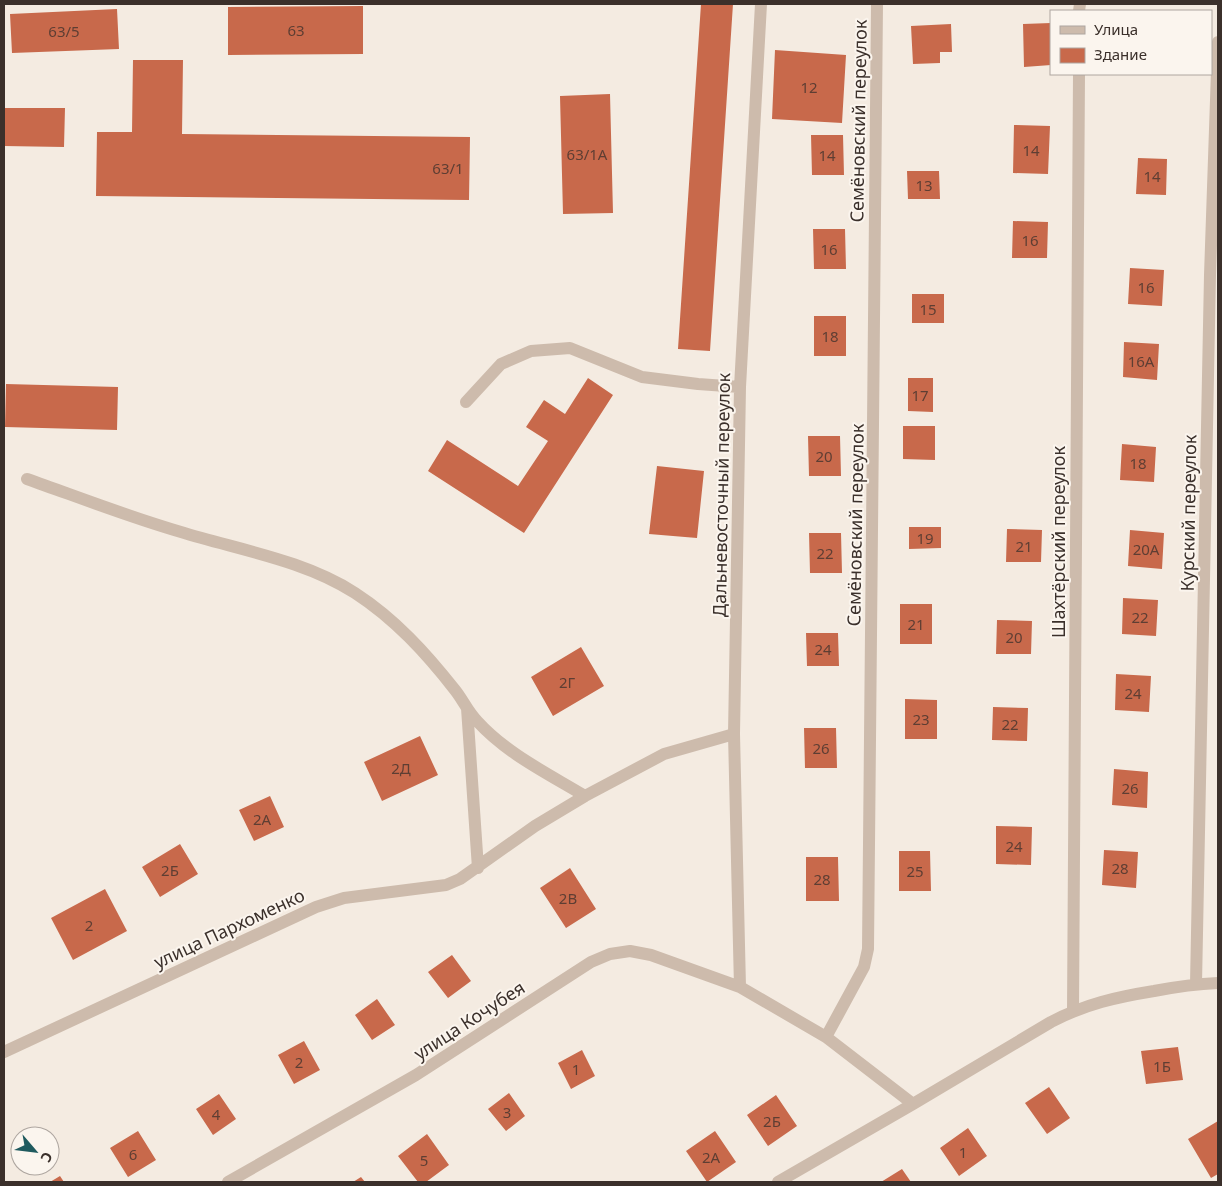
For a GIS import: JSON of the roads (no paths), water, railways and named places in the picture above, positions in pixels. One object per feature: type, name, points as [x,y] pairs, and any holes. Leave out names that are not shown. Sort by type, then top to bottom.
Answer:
[{"type":"street","name":"Дальневосточный переулок","points":[[740,987],[734,734],[740,387],[761,4]]},
{"type":"street","name":"Семёновский переулок","points":[[826,1037],[864,967],[868,949],[877,4]]},
{"type":"street","name":"Курский переулок","points":[[1196,984],[1209,295],[1218,42]]},
{"type":"street","name":"Шахтёрский переулок","points":[[1072,1011],[1079,75]]},
{"type":"street","points":[[466,402],[501,364],[531,351],[570,348],[642,376],[698,384],[740,387]]},
{"type":"street","points":[[27,479],[180,532],[279,560],[323,575],[386,615],[416,642],[475,719],[493,737],[510,751],[585,796]]},
{"type":"street","points":[[467,707],[478,868]]},
{"type":"street","name":"улица Пархоменко","points":[[4,1052],[316,907],[344,898],[446,884],[460,879],[535,826],[585,796],[664,754],[734,734]]},
{"type":"street","name":"улица Кочубея","points":[[228,1182],[416,1075],[591,962],[610,954],[630,951],[651,956],[740,987],[826,1037],[913,1104]]},
{"type":"street","points":[[778,1182],[1072,1011],[1112,998],[1196,984],[1218,983]]}]
